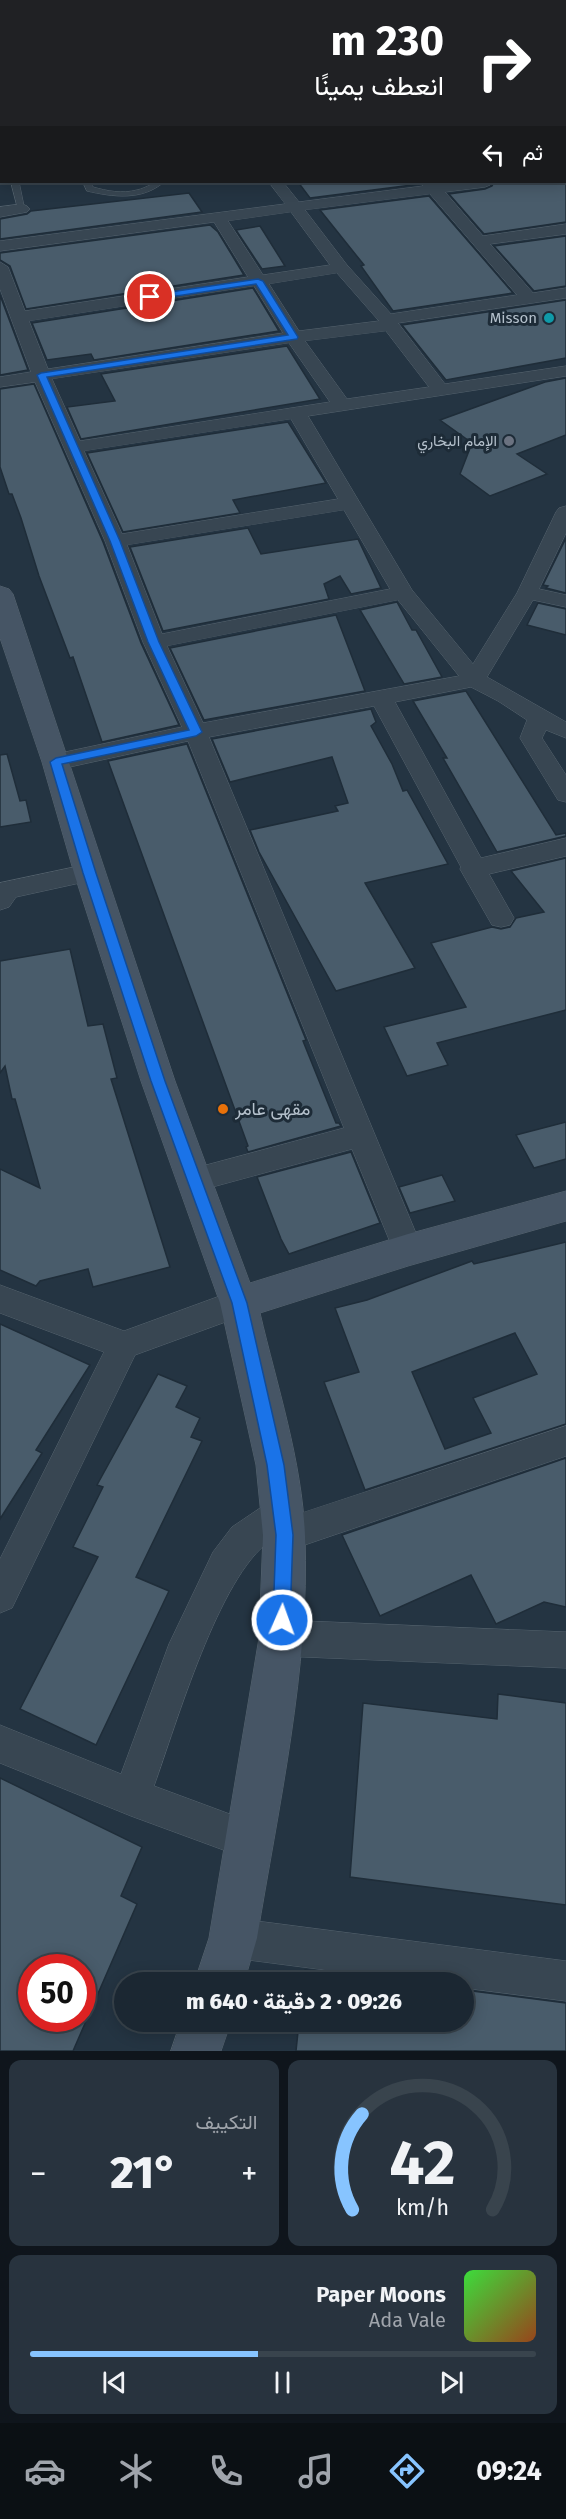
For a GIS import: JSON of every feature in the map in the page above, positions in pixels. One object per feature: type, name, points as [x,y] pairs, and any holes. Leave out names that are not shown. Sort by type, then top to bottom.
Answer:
[{"type":"main road","points":[[0,594],[158,1081],[239,1303],[276,1465],[283,1524],[281,1638],[233,1938],[222,1972]]},
{"type":"main road","points":[[239,1303],[408,1250],[566,1206]]},
{"type":"main road","points":[[196,2051],[203,2032]]},
{"type":"street","points":[[277,183],[293,208],[340,268],[389,323],[441,391]]},
{"type":"street","points":[[0,246],[293,208],[431,185],[467,183]]},
{"type":"street","points":[[431,185],[528,298]]},
{"type":"street","points":[[0,212],[22,209]]},
{"type":"street","points":[[219,218],[294,337],[343,408]]},
{"type":"street","points":[[478,241],[566,229]]},
{"type":"street","points":[[0,267],[41,375],[115,541],[154,642],[196,732],[408,1250]]},
{"type":"street","points":[[19,317],[340,268]]},
{"type":"street","points":[[0,382],[389,323],[566,293]]},
{"type":"street","points":[[75,447],[343,408],[566,371]]},
{"type":"street","points":[[297,413],[403,593],[474,680],[566,731]]},
{"type":"street","points":[[115,541],[351,503]]},
{"type":"street","points":[[56,762],[196,732],[474,680],[527,593],[566,512]]},
{"type":"street","points":[[154,642],[403,593]]},
{"type":"street","points":[[527,593],[566,602]]},
{"type":"street","points":[[381,697],[501,918]]},
{"type":"street","points":[[539,718],[531,738],[566,794]]},
{"type":"street","points":[[472,868],[566,847]]},
{"type":"street","points":[[3,893],[89,873]]},
{"type":"street","points":[[194,1180],[362,1135]]},
{"type":"street","points":[[0,1299],[124,1345],[239,1303]]},
{"type":"street","points":[[0,1596],[124,1345]]},
{"type":"street","points":[[131,1797],[182,1657],[225,1564],[244,1539],[283,1524],[566,1441]]},
{"type":"street","points":[[281,1638],[566,1650]]},
{"type":"street","points":[[0,1744],[131,1797],[248,1840]]},
{"type":"street","points":[[233,1938],[566,1981]]},
{"type":"lane","points":[[15,183],[22,209]]},
{"type":"lane","points":[[87,183],[90,189],[108,194],[131,195],[150,189],[159,183]]},
{"type":"building","points":[[299,183],[420,184],[310,198]]},
{"type":"building","points":[[494,183],[566,183],[566,222],[484,234],[449,194],[492,186]]},
{"type":"building","points":[[189,193],[202,212],[0,239],[0,219],[27,214],[31,211]]},
{"type":"building","points":[[429,196],[513,293],[393,311],[361,266],[364,265],[320,210]]},
{"type":"building","points":[[210,225],[218,232],[244,275],[26,309],[10,266],[0,260],[0,253]]},
{"type":"building","points":[[260,226],[285,266],[262,269],[236,230]]},
{"type":"building","points":[[566,236],[566,286],[534,291],[494,246]]},
{"type":"building","points":[[253,288],[279,331],[94,360],[91,354],[47,360],[32,323]]},
{"type":"building","points":[[0,295],[28,370],[0,375]]},
{"type":"building","points":[[566,300],[566,358],[446,380],[402,325]]},
{"type":"building","points":[[287,346],[320,399],[81,439],[67,407],[115,401],[101,374]]},
{"type":"building","name":"الإمام البخاري","points":[[566,378],[566,435],[517,454],[547,474],[490,496],[460,474],[472,443],[440,420],[545,382]]},
{"type":"building","points":[[34,384],[103,542],[141,643],[179,725],[102,742],[73,657],[70,658],[39,576],[21,518],[12,494],[9,494],[0,467],[0,389]]},
{"type":"building","points":[[288,422],[326,483],[233,500],[240,513],[123,532],[87,453]]},
{"type":"building","points":[[248,528],[261,554],[358,539],[381,588],[351,594],[340,576],[324,584],[329,599],[163,631],[130,547]]},
{"type":"building","points":[[566,538],[566,593],[546,588],[548,586],[543,585]]},
{"type":"building","points":[[397,602],[412,630],[416,630],[442,677],[404,684],[360,610]]},
{"type":"building","points":[[538,603],[566,609],[566,635],[527,625]]},
{"type":"building","points":[[336,615],[365,691],[204,720],[170,648]]},
{"type":"building","points":[[466,691],[556,835],[566,833],[566,836],[497,852],[443,758],[447,758],[413,701]]},
{"type":"building","points":[[371,709],[376,722],[371,726],[392,764],[403,791],[407,790],[448,864],[365,883],[415,968],[336,991],[259,852],[250,830],[338,811],[335,806],[348,803],[332,757],[230,782],[212,739]]},
{"type":"building","points":[[187,744],[306,1040],[303,1041],[336,1123],[341,1126],[248,1152],[246,1147],[248,1146],[108,761]]},
{"type":"building","points":[[7,754],[20,801],[26,800],[31,822],[0,827],[0,755]]},
{"type":"building","points":[[566,858],[566,1010],[437,1043],[448,1065],[407,1076],[384,1027],[466,1007],[431,943],[492,927],[501,929],[510,927],[516,918],[544,912],[511,871]]},
{"type":"building","points":[[70,949],[88,1026],[103,1024],[117,1078],[111,1079],[170,1267],[93,1287],[88,1269],[40,1281],[36,1286],[0,1270],[0,1169],[40,1188],[15,1099],[12,1099],[5,1066],[0,1073],[0,961]]},
{"type":"building","points":[[566,1122],[566,1159],[534,1168],[516,1135]]},
{"type":"building","points":[[351,1152],[380,1223],[289,1254],[257,1177]]},
{"type":"building","points":[[442,1175],[455,1201],[410,1213],[399,1187]]},
{"type":"building","points":[[566,1242],[566,1424],[365,1490],[324,1382],[359,1372],[335,1308],[367,1300],[472,1261],[474,1264]],"holes":[[[515,1333],[537,1374],[473,1398],[491,1433],[445,1449],[412,1372]]]},
{"type":"building","points":[[0,1324],[90,1365],[36,1450],[42,1453],[0,1519]]},
{"type":"building","points":[[158,1374],[187,1386],[176,1407],[200,1418],[191,1437],[202,1441],[136,1577],[169,1591],[96,1745],[20,1709],[98,1557],[73,1547],[103,1487],[97,1485]]},
{"type":"building","points":[[566,1458],[566,1607],[544,1602],[496,1624],[471,1575],[380,1616],[342,1535]]},
{"type":"building","points":[[498,1694],[566,1703],[566,1905],[350,1877],[363,1703],[497,1719]]},
{"type":"building","points":[[0,1778],[142,1847],[121,1896],[137,1904],[96,1998],[96,1954],[18,1954],[18,2032],[81,2032],[73,2051],[0,2051]]},
{"type":"building","points":[[474,1991],[566,2003],[566,2051],[296,2051],[298,2032],[474,2032]]},
{"type":"place","name":"Misson","points":[[549,318]]},
{"type":"place","name":"الإمام البخاري","points":[[509,441]]},
{"type":"place","name":"مقهى عامر","points":[[223,1109]]},
{"type":"route","points":[[150,297],[258,281],[294,337],[41,375],[115,541],[154,642],[196,732],[56,762],[89,873],[158,1081],[239,1303],[276,1465],[284,1535],[282,1620]]}]
